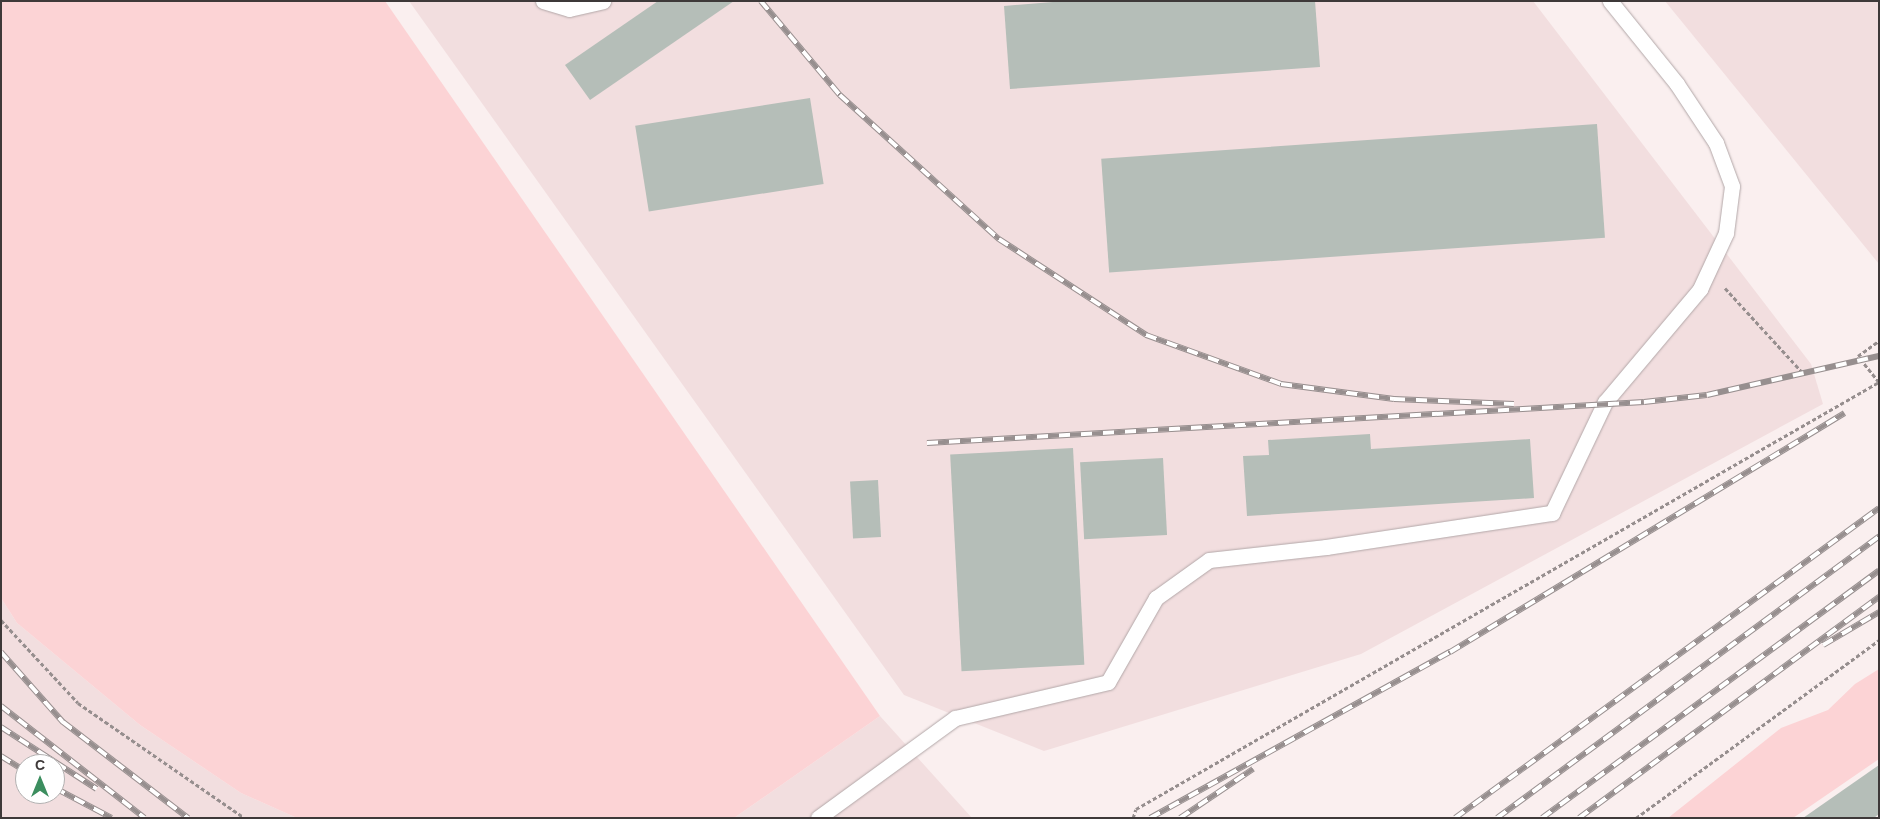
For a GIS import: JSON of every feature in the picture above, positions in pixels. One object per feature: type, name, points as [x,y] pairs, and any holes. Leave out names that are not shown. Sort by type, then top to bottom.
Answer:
[{"type":"lane","points":[[543,1],[569,9],[603,1]]},
{"type":"lane","points":[[818,818],[954,718],[1108,682],[1156,598],[1209,560],[1326,547],[1552,513],[1605,402],[1700,289],[1726,233],[1732,186],[1711,136],[1677,84],[1610,1]]},
{"type":"path","points":[[1709,271],[1802,372]]},
{"type":"path","points":[[1133,818],[1136,809],[1879,382],[1858,356],[1879,342]]},
{"type":"path","points":[[1,620],[78,703],[245,818]]},
{"type":"path","points":[[1636,818],[1879,640]]},
{"type":"shaded area","points":[[1,1],[385,1],[880,716],[734,818],[297,818],[241,793],[140,725],[17,623],[1,598]]},
{"type":"shaded area","points":[[409,1],[1533,1],[1811,364],[1823,404],[1361,654],[1044,751],[904,695]]},
{"type":"shaded area","points":[[1665,1],[1879,1],[1879,264]]},
{"type":"shaded area","points":[[1,598],[17,623],[140,725],[241,793],[297,818],[1,818]]},
{"type":"shaded area","points":[[1879,669],[1879,759],[1793,818],[1668,818],[1781,728],[1828,710],[1855,684]]},
{"type":"shaded area","points":[[880,716],[972,818],[734,818]]},
{"type":"building","points":[[658,1],[734,1],[590,100],[565,65]]},
{"type":"building","points":[[1065,1],[1315,1],[1320,67],[1010,89],[1004,6]]},
{"type":"building","points":[[810,98],[824,184],[649,212],[635,126]]},
{"type":"building","points":[[1597,124],[1605,238],[1109,272],[1101,159]]},
{"type":"building","points":[[1370,434],[1371,449],[1530,439],[1534,498],[1247,516],[1243,456],[1269,455],[1268,440]]},
{"type":"building","points":[[1073,448],[1084,665],[962,671],[950,454]]},
{"type":"building","points":[[1163,458],[1167,535],[1084,539],[1080,462]]},
{"type":"building","points":[[878,480],[881,537],[853,538],[850,481]]},
{"type":"building","points":[[1879,765],[1879,814],[1874,818],[1803,818]]},
{"type":"railway","points":[[761,1],[840,95],[999,239],[1146,335],[1281,384],[1394,399],[1514,404]]},
{"type":"railway","points":[[927,443],[1644,402],[1707,395],[1879,356]]},
{"type":"railway","points":[[1150,818],[1450,652],[1844,413]]},
{"type":"railway","points":[[1455,818],[1879,508]]},
{"type":"railway","points":[[1497,818],[1879,536]]},
{"type":"railway","points":[[1542,818],[1879,570]]},
{"type":"railway","points":[[1579,818],[1879,597]]},
{"type":"railway","points":[[1823,645],[1879,612]]},
{"type":"railway","points":[[1,652],[63,722],[188,818]]},
{"type":"railway","points":[[1,706],[145,818]]},
{"type":"railway","points":[[1,727],[97,789]]},
{"type":"railway","points":[[1,756],[15,765]]},
{"type":"railway","points":[[1180,818],[1253,769]]},
{"type":"railway","points":[[65,793],[112,818]]}]
